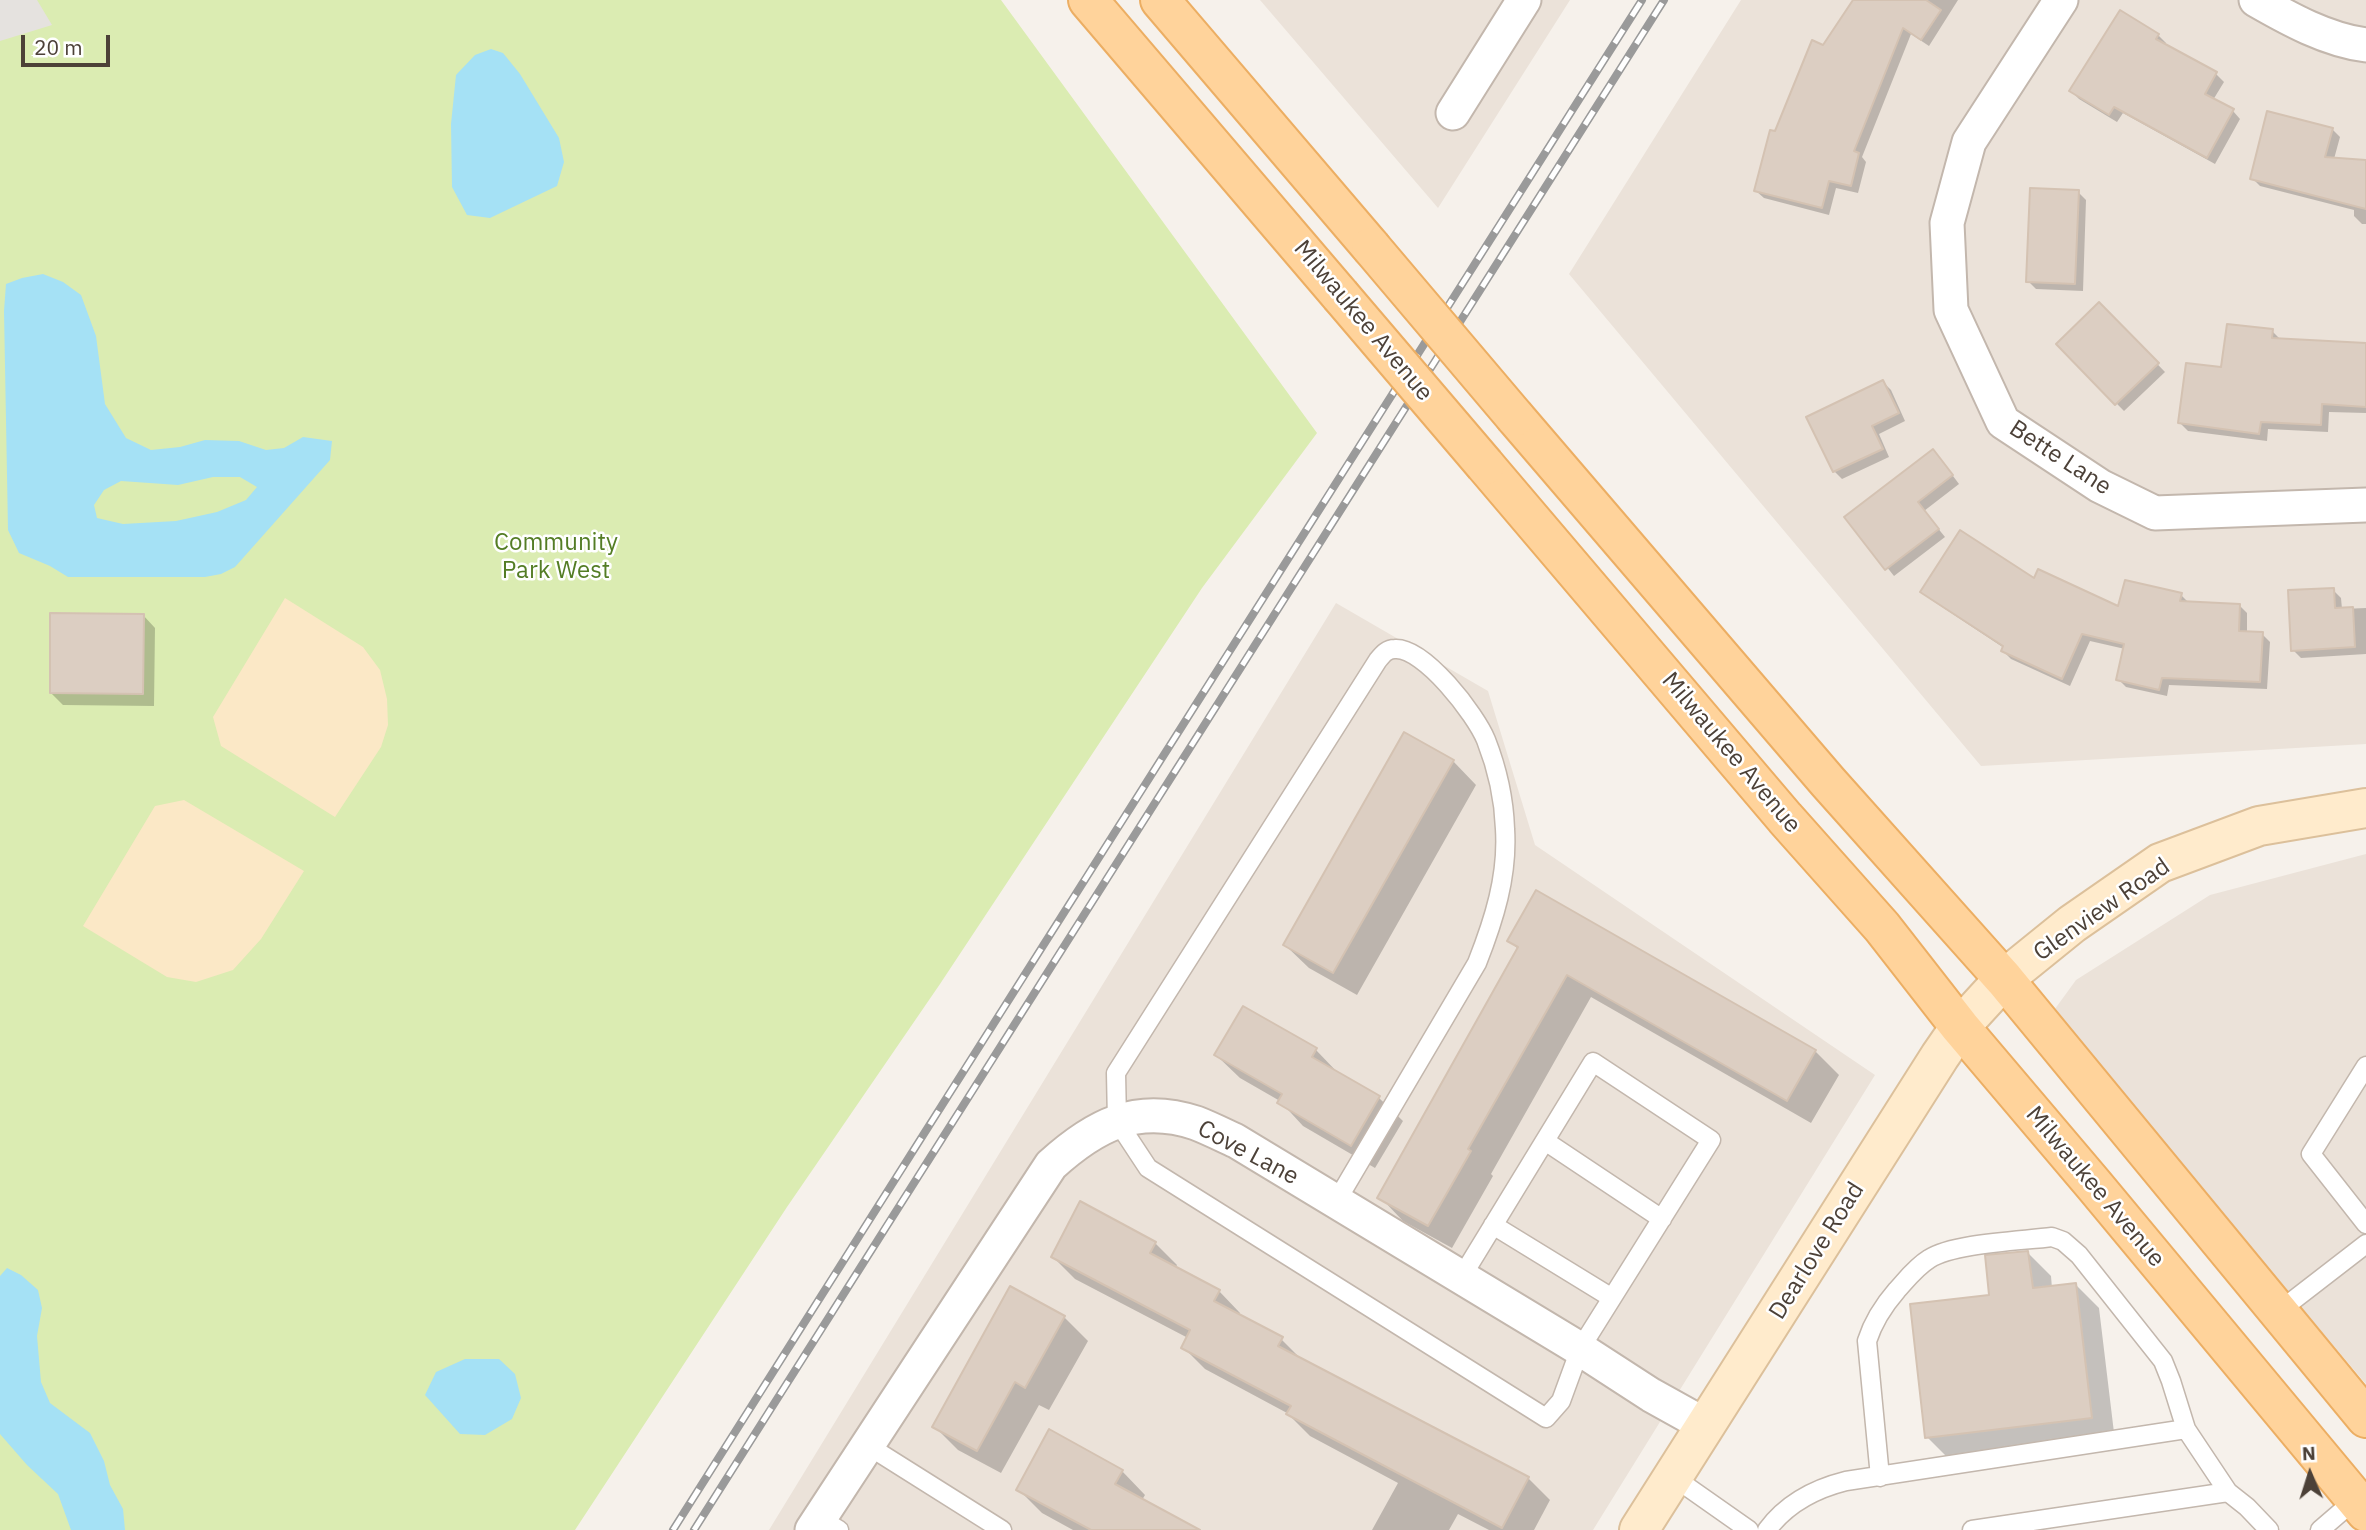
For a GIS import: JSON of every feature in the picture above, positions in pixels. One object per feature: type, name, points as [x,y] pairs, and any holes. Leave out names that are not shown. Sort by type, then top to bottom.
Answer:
[{"type":"main road","name":"Milwaukee Avenue","points":[[1088,0],[1882,928],[1960,1027],[2361,1505]]},
{"type":"main road","points":[[1160,0],[1828,782],[2004,979],[2366,1418]]},
{"type":"main road","name":"Glenview Road","points":[[2004,979],[2072,924],[2160,863],[2259,826],[2366,808]]},
{"type":"main road","name":"Dearlove Road","points":[[1639,1530],[1960,1027],[2004,979]]},
{"type":"street","points":[[1453,113],[1524,0]]},
{"type":"street","name":"Bette Lane","points":[[2061,0],[1969,142],[1947,223],[1951,310],[2003,422],[2099,486],[2155,513],[2366,505]]},
{"type":"street","points":[[2256,0],[2304,26],[2352,43],[2366,45]]},
{"type":"street","name":"Cove Lane","points":[[823,1526],[867,1445],[1051,1165],[1095,1130],[1117,1121],[1167,1116],[1196,1123],[1236,1142],[1580,1349],[1651,1395],[1705,1425]]},
{"type":"lane","points":[[1336,1202],[1477,963],[1492,926],[1505,867],[1502,803],[1495,766],[1485,738],[1457,694],[1422,661],[1396,648],[1387,650],[1378,660],[1116,1073],[1117,1121],[1147,1168],[1546,1419],[1561,1401],[1580,1349],[1711,1140],[1593,1062],[1461,1278]]},
{"type":"lane","points":[[2366,1066],[2311,1154],[2366,1224]]},
{"type":"lane","points":[[1545,1141],[1662,1219]]},
{"type":"lane","points":[[1493,1225],[1612,1298]]},
{"type":"lane","points":[[1880,1477],[1867,1341],[1880,1313],[1914,1271],[1930,1258],[1955,1249],[2052,1237],[2072,1248],[2163,1361],[2186,1429],[2228,1492],[2269,1530]]},
{"type":"lane","points":[[2278,1312],[2366,1244]]},
{"type":"lane","points":[[1767,1530],[1787,1508],[1819,1488],[1846,1481],[2186,1429]]},
{"type":"lane","points":[[867,1445],[1002,1530]]},
{"type":"lane","points":[[1672,1476],[1749,1530]]},
{"type":"lane","points":[[1972,1530],[2228,1492]]},
{"type":"lane","points":[[2320,1530],[2361,1505]]},
{"type":"shaded area","points":[[0,0],[37,0],[52,25],[0,41]]},
{"type":"shaded area","points":[[1260,0],[1570,0],[1438,208]]},
{"type":"shaded area","points":[[1741,0],[2366,0],[2366,744],[1981,766],[1569,274]]},
{"type":"shaded area","points":[[1336,603],[1488,691],[1535,845],[1875,1075],[1593,1530],[769,1530]]},
{"type":"shaded area","points":[[2366,854],[2366,1384],[2052,1013],[2076,980],[2210,895]]},
{"type":"green space","name":"Community Park West","points":[[0,0],[1001,0],[1317,433],[1202,588],[940,984],[787,1207],[575,1530],[0,1530]]},
{"type":"sand","points":[[285,598],[363,647],[380,670],[387,699],[388,725],[381,747],[335,817],[221,746],[213,717]]},
{"type":"sand","points":[[184,800],[304,871],[261,939],[233,970],[196,982],[167,977],[83,926],[155,806]]},
{"type":"water","points":[[491,49],[503,53],[520,74],[559,138],[564,162],[557,186],[490,218],[467,215],[452,187],[451,124],[456,75],[475,55]]},
{"type":"water","points":[[43,274],[63,282],[81,295],[96,336],[105,404],[126,438],[151,450],[180,447],[205,440],[239,441],[266,450],[284,448],[303,437],[332,441],[330,460],[235,567],[221,574],[205,577],[68,577],[19,553],[8,530],[4,311],[6,284]],"holes":[[[213,477],[240,477],[257,487],[246,500],[217,512],[176,521],[123,524],[97,518],[94,505],[104,490],[121,481],[178,485]]]},
{"type":"water","points":[[7,1268],[21,1275],[38,1290],[42,1308],[37,1336],[41,1382],[50,1403],[90,1433],[104,1461],[110,1485],[123,1509],[125,1530],[71,1530],[58,1494],[27,1465],[0,1434],[0,1276]]},
{"type":"water","points":[[465,1359],[499,1359],[515,1374],[521,1398],[512,1419],[485,1435],[460,1434],[425,1395],[436,1372]]},
{"type":"building","points":[[1853,0],[1926,0],[1941,10],[1921,40],[1903,28],[1854,151],[1859,153],[1851,186],[1829,181],[1822,208],[1754,191],[1770,130],[1775,131],[1812,40],[1823,45]]},
{"type":"building","points":[[2120,10],[2159,34],[2156,39],[2217,72],[2205,94],[2234,109],[2207,158],[2114,107],[2109,115],[2069,91]]},
{"type":"building","points":[[2267,111],[2333,128],[2325,157],[2366,160],[2366,209],[2250,179]]},
{"type":"building","points":[[2030,188],[2079,190],[2075,284],[2026,282]]},
{"type":"building","points":[[2099,302],[2159,363],[2115,405],[2056,344]]},
{"type":"building","points":[[2227,324],[2273,329],[2272,338],[2366,343],[2366,407],[2322,404],[2321,425],[2261,422],[2259,434],[2178,423],[2186,363],[2221,367]]},
{"type":"building","points":[[1883,380],[1899,413],[1872,426],[1883,449],[1833,472],[1806,417]]},
{"type":"building","points":[[1933,449],[1953,475],[1918,502],[1939,529],[1885,570],[1844,517]]},
{"type":"building","points":[[1960,530],[2034,578],[2038,569],[2118,606],[2125,580],[2182,593],[2180,601],[2240,604],[2239,631],[2263,632],[2260,682],[2162,678],[2159,690],[2116,680],[2124,644],[2082,634],[2062,679],[2001,651],[2003,646],[1920,592]]},
{"type":"building","points":[[2334,588],[2335,608],[2353,607],[2355,647],[2291,651],[2288,590]]},
{"type":"building","points":[[50,613],[144,614],[143,694],[50,693]]},
{"type":"building","points":[[1404,732],[1454,760],[1333,973],[1283,945]]},
{"type":"building","points":[[1536,890],[1816,1050],[1787,1101],[1567,975],[1468,1149],[1471,1151],[1428,1226],[1377,1198],[1518,947],[1507,941]]},
{"type":"building","points":[[1243,1006],[1317,1048],[1312,1057],[1380,1096],[1351,1146],[1277,1103],[1282,1094],[1214,1055]]},
{"type":"building","points":[[1080,1201],[1156,1242],[1150,1253],[1220,1290],[1214,1301],[1283,1337],[1278,1346],[1529,1477],[1502,1528],[1286,1414],[1291,1406],[1181,1348],[1190,1330],[1051,1257]]},
{"type":"building","points":[[2028,1251],[2033,1288],[2076,1283],[2092,1418],[1925,1438],[1910,1304],[1989,1295],[1985,1255]]},
{"type":"building","points":[[1010,1286],[1065,1316],[1025,1388],[1015,1382],[977,1451],[932,1427]]},
{"type":"building","points":[[1049,1429],[1123,1470],[1115,1484],[1200,1530],[1091,1530],[1016,1490]]},
{"type":"railway","points":[[673,1530],[1642,0]]},
{"type":"railway","points":[[694,1530],[1664,0]]}]
